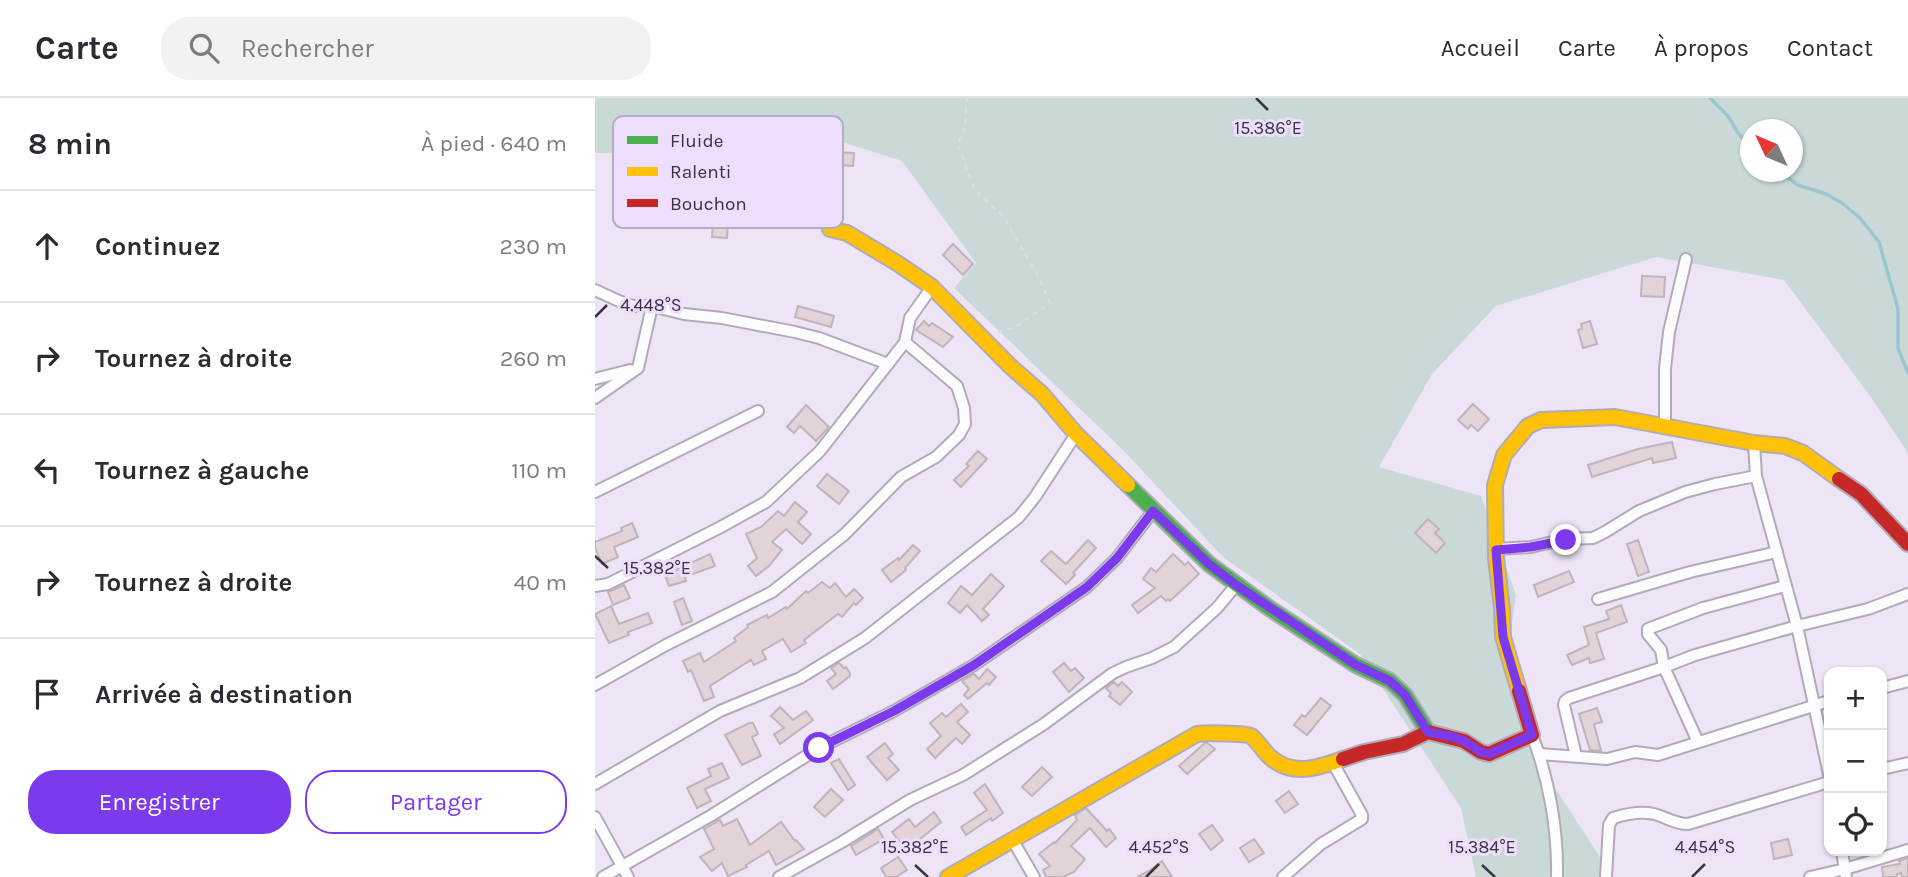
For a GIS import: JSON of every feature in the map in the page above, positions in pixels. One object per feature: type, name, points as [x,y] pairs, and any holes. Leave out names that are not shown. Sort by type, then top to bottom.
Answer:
[{"type":"street","points":[[830,229],[846,233],[897,263],[932,288],[1042,394],[1076,434],[1209,564],[1356,665],[1390,681],[1405,695],[1428,732]]},
{"type":"street","points":[[1665,425],[1665,369],[1669,332],[1686,259]]},
{"type":"street","points":[[595,586],[608,584],[766,502],[820,451],[888,364],[905,342],[910,318],[932,288]]},
{"type":"street","points":[[595,290],[633,306],[652,306],[684,314],[722,318],[819,338],[888,364]]},
{"type":"street","points":[[595,398],[638,368],[652,306]]},
{"type":"street","points":[[595,685],[666,645],[772,592],[845,534],[901,477],[936,457],[959,435],[965,424],[964,408],[957,386],[905,342]]},
{"type":"street","points":[[595,379],[638,368]]},
{"type":"street","points":[[595,492],[758,411]]},
{"type":"street","points":[[1557,877],[1556,836],[1539,754],[1503,637],[1496,550],[1497,475],[1504,454],[1528,426],[1541,420],[1615,417],[1754,443],[1784,446],[1803,453],[1861,494],[1908,544]]},
{"type":"street","points":[[595,784],[720,711],[800,678],[865,638],[1019,517],[1076,434]]},
{"type":"street","points":[[1754,443],[1756,476],[1797,626],[1824,751]]},
{"type":"street","points":[[1496,550],[1593,538],[1639,510],[1673,497],[1756,476]]},
{"type":"street","points":[[603,877],[712,815],[819,748],[894,711],[974,665],[1087,587],[1117,558],[1153,511]]},
{"type":"street","points":[[1598,599],[1690,572],[1777,552]]},
{"type":"street","points":[[779,877],[910,800],[963,775],[1044,724],[1113,673],[1174,647],[1217,608],[1236,585]]},
{"type":"street","points":[[1698,742],[1664,667],[1661,650],[1648,634],[1649,629],[1703,608],[1786,586]]},
{"type":"street","points":[[1576,756],[1565,701],[1584,692],[1695,655],[1868,609],[1908,594]]},
{"type":"street","points":[[1887,687],[1908,681]]},
{"type":"street","points":[[1539,754],[1607,759],[1635,752],[1658,755],[1824,703]]},
{"type":"street","points":[[948,877],[1197,734],[1246,734],[1271,758],[1283,766],[1296,769],[1320,767],[1364,752],[1403,744],[1428,732],[1453,737],[1489,754],[1532,735]]},
{"type":"street","points":[[1283,877],[1321,845],[1362,819],[1333,763]]},
{"type":"street","points":[[1887,768],[1908,763]]},
{"type":"street","points":[[1606,877],[1609,825],[1613,818],[1630,814],[1653,814],[1680,824],[1688,824],[1824,783]]},
{"type":"street","points":[[595,817],[628,877]]},
{"type":"street","points":[[1012,839],[1034,877]]},
{"type":"street","points":[[1810,877],[1846,873],[1908,850]]},
{"type":"path","points":[[967,98],[965,128],[957,145],[972,186],[1003,216],[1039,278],[1050,303],[1015,327],[983,337]]},
{"type":"shaded area","points":[[595,98],[1908,98],[1908,453],[1870,396],[1784,280],[1656,257],[1496,306],[1432,374],[1379,467],[1481,496],[1516,595],[1506,667],[1531,751],[1613,877],[1476,877],[1461,808],[1360,654],[1223,557],[1124,451],[954,288],[976,263],[902,161],[843,142],[843,116],[613,116],[613,153],[595,153]]},
{"type":"building","points":[[843,152],[854,153],[853,166],[843,165]]},
{"type":"building","points":[[713,228],[728,228],[727,238],[712,237]]},
{"type":"building","points":[[953,244],[973,264],[963,275],[943,255]]},
{"type":"building","points":[[1642,276],[1665,277],[1664,297],[1641,296]]},
{"type":"building","points":[[798,306],[834,316],[831,327],[795,317]]},
{"type":"building","points":[[924,321],[929,326],[932,323],[953,337],[943,347],[916,330]]},
{"type":"building","points":[[1590,321],[1597,344],[1583,348],[1578,330],[1582,329],[1581,324]]},
{"type":"building","points":[[1473,404],[1489,419],[1478,431],[1471,425],[1468,429],[1458,420]]},
{"type":"building","points":[[806,405],[829,427],[816,441],[800,426],[794,433],[787,427]]},
{"type":"building","points":[[1672,442],[1676,458],[1653,463],[1652,458],[1592,477],[1588,465],[1638,449]]},
{"type":"building","points":[[978,451],[987,459],[961,487],[954,480],[969,466],[966,464]]},
{"type":"building","points":[[827,474],[849,491],[839,504],[817,486]]},
{"type":"building","points":[[795,502],[807,512],[798,522],[811,534],[802,544],[786,529],[772,542],[782,550],[769,566],[756,576],[748,566],[757,558],[746,534],[761,527],[778,511],[784,516]]},
{"type":"building","points":[[1428,519],[1439,529],[1435,533],[1445,543],[1436,553],[1415,533]]},
{"type":"building","points":[[632,523],[638,537],[614,547],[618,557],[602,564],[595,542],[622,531],[621,528]]},
{"type":"building","points":[[1088,540],[1096,548],[1066,584],[1041,561],[1051,551],[1066,564]]},
{"type":"building","points":[[1638,540],[1649,572],[1638,576],[1627,544]]},
{"type":"building","points":[[913,545],[920,551],[906,570],[891,582],[882,570],[898,558],[899,560]]},
{"type":"building","points":[[710,554],[715,566],[685,577],[686,581],[669,586],[665,575]]},
{"type":"building","points":[[1173,554],[1185,565],[1188,562],[1199,574],[1170,601],[1161,596],[1138,613],[1132,605],[1155,588],[1143,579],[1151,568],[1156,572]]},
{"type":"building","points":[[1569,571],[1574,582],[1538,597],[1534,585]]},
{"type":"building","points":[[991,574],[1004,586],[983,609],[989,615],[982,621],[967,605],[960,613],[948,603],[961,586],[972,595]]},
{"type":"building","points":[[822,582],[830,588],[835,583],[846,597],[854,589],[863,598],[856,605],[854,603],[842,617],[838,614],[804,640],[806,643],[791,652],[783,639],[762,651],[766,659],[754,665],[751,660],[710,686],[714,697],[704,701],[691,670],[688,672],[683,661],[700,653],[704,662],[736,641],[734,638],[748,627],[747,625],[767,615],[768,618],[786,607],[787,609],[806,591],[808,593]]},
{"type":"building","points":[[624,585],[630,598],[613,605],[608,592]]},
{"type":"building","points":[[683,598],[692,621],[682,625],[674,602]]},
{"type":"building","points":[[1621,605],[1627,622],[1596,633],[1604,659],[1590,663],[1589,658],[1572,665],[1567,655],[1589,645],[1584,627],[1609,619],[1606,611]]},
{"type":"building","points":[[611,606],[619,624],[648,613],[652,623],[609,643],[595,614]]},
{"type":"building","points":[[839,663],[846,667],[850,676],[833,689],[827,681],[836,674],[831,668]]},
{"type":"building","points":[[1064,663],[1071,671],[1075,668],[1084,678],[1069,692],[1053,672]]},
{"type":"building","points":[[987,669],[996,677],[968,699],[964,695],[969,689],[962,681],[974,674],[979,679]]},
{"type":"building","points":[[1114,682],[1118,686],[1122,682],[1132,692],[1120,705],[1109,696],[1111,693],[1106,688]]},
{"type":"building","points":[[1321,698],[1331,706],[1307,735],[1294,725],[1302,715],[1305,717]]},
{"type":"building","points":[[961,704],[968,712],[957,722],[970,735],[962,744],[956,738],[935,758],[927,749],[941,736],[930,723],[942,713],[946,717]]},
{"type":"building","points":[[780,707],[793,720],[806,711],[813,720],[780,744],[774,734],[784,728],[771,716]]},
{"type":"building","points":[[1597,708],[1602,722],[1594,724],[1601,751],[1590,750],[1579,714]]},
{"type":"building","points":[[753,723],[758,734],[752,737],[761,756],[742,765],[725,735]]},
{"type":"building","points":[[1206,742],[1215,749],[1187,774],[1179,766]]},
{"type":"building","points":[[885,743],[893,754],[888,758],[899,770],[887,780],[867,757]]},
{"type":"building","points":[[839,759],[855,785],[848,790],[831,763]]},
{"type":"building","points":[[722,763],[729,778],[705,789],[711,801],[697,808],[687,788],[711,776],[708,769]]},
{"type":"building","points":[[1042,767],[1052,777],[1032,796],[1022,787]]},
{"type":"building","points":[[985,784],[1003,813],[966,835],[961,827],[987,810],[974,793]]},
{"type":"building","points":[[831,789],[843,800],[825,817],[814,807]]},
{"type":"building","points":[[1289,791],[1298,804],[1285,813],[1276,801]]},
{"type":"building","points":[[1086,808],[1116,838],[1106,847],[1090,828],[1071,846],[1085,859],[1074,872],[1063,877],[1046,877],[1043,870],[1050,866],[1039,854],[1055,843],[1077,820],[1075,815]]},
{"type":"building","points":[[934,812],[941,822],[914,844],[911,841],[904,847],[892,832],[909,819],[915,827]]},
{"type":"building","points":[[737,819],[750,845],[781,822],[804,849],[776,865],[769,851],[746,865],[747,867],[728,876],[722,863],[712,871],[700,857],[714,849],[704,829],[720,820],[723,826]]},
{"type":"building","points":[[1212,825],[1223,840],[1211,850],[1199,834]]},
{"type":"building","points":[[878,829],[884,839],[856,855],[851,846]]},
{"type":"building","points":[[1254,839],[1264,853],[1249,862],[1240,848]]},
{"type":"building","points":[[1788,839],[1792,855],[1774,859],[1771,843]]},
{"type":"building","points":[[898,857],[907,870],[896,877],[886,877],[881,868]]},
{"type":"building","points":[[1908,858],[1908,877],[1902,877],[1901,873],[1897,874],[1897,877],[1883,877],[1882,867],[1900,864],[1899,861]]},
{"type":"building","points":[[1162,861],[1172,877],[1137,877],[1149,871]]},
{"type":"waterway","points":[[1710,98],[1728,116],[1740,135]]},
{"type":"waterway","points":[[1794,182],[1842,203],[1860,218],[1879,242],[1898,309],[1898,348],[1908,373]]},
{"type":"traffic: fast","points":[[1128,485],[1209,564],[1269,608],[1356,665],[1390,681],[1405,695],[1428,732]]},
{"type":"traffic: slow","points":[[830,229],[847,233],[932,287],[1010,366],[1042,394],[1076,434],[1128,485]]},
{"type":"traffic: slow","points":[[1519,691],[1503,637],[1496,558],[1495,485],[1504,455],[1528,426],[1541,420],[1615,417],[1754,443],[1785,446],[1803,453],[1839,479]]},
{"type":"traffic: slow","points":[[948,877],[1197,734],[1251,736],[1278,763],[1296,769],[1315,768],[1343,759]]},
{"type":"traffic: jam","points":[[1839,479],[1861,494],[1908,544]]},
{"type":"traffic: jam","points":[[1343,759],[1403,744],[1428,732],[1464,741],[1489,754],[1532,735],[1519,691]]},
{"type":"route","points":[[819,748],[894,711],[974,665],[1087,587],[1117,558],[1153,511],[1209,564],[1236,585],[1356,665],[1390,681],[1405,695],[1428,732],[1453,737],[1489,754],[1532,735],[1503,637],[1496,550],[1566,540]]}]
